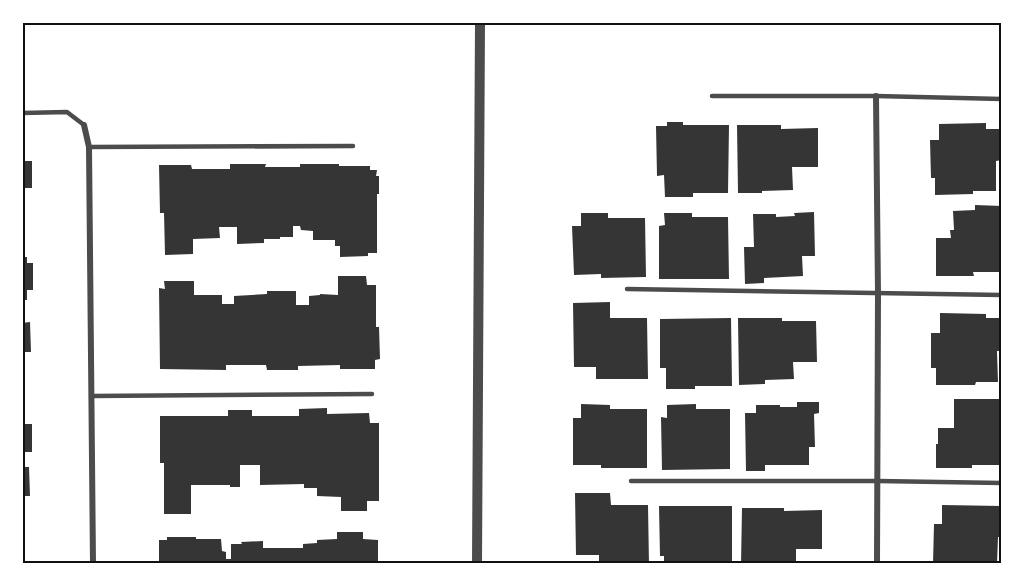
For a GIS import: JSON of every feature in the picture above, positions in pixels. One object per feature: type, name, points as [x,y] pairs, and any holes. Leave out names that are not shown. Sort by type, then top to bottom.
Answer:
[{"type":"street","points":[[477,564],[480,22]]},
{"type":"street","points":[[876,96],[877,564]]},
{"type":"street","points":[[84,125],[89,147],[93,564]]},
{"type":"lane","points":[[712,96],[1002,99]]},
{"type":"lane","points":[[22,113],[67,112],[84,125]]},
{"type":"lane","points":[[89,147],[353,146]]},
{"type":"lane","points":[[627,289],[1002,295]]},
{"type":"lane","points":[[92,396],[372,394]]},
{"type":"lane","points":[[631,481],[1002,483]]},
{"type":"building","points":[[667,122],[683,122],[683,125],[729,125],[728,193],[693,193],[693,197],[665,197],[664,175],[657,176],[656,126],[667,126]]},
{"type":"building","points":[[986,123],[986,129],[1002,129],[1002,160],[996,161],[996,191],[935,195],[935,178],[931,178],[930,140],[939,140],[939,124]]},
{"type":"building","points":[[737,125],[781,125],[781,129],[818,128],[818,167],[792,167],[793,190],[738,193]]},
{"type":"building","points":[[22,161],[32,161],[32,188],[22,188]]},
{"type":"building","points":[[230,164],[300,167],[300,164],[339,164],[339,166],[370,166],[370,170],[377,170],[379,194],[377,194],[377,253],[368,253],[368,256],[340,257],[340,246],[335,246],[335,240],[313,240],[313,231],[301,230],[300,226],[293,226],[293,237],[264,239],[264,243],[237,244],[237,227],[219,227],[220,238],[193,239],[193,254],[165,255],[164,213],[160,213],[159,165],[191,165],[192,169],[230,169]]},
{"type":"building","points":[[975,205],[1002,206],[1002,272],[973,272],[974,276],[936,276],[936,238],[951,238],[950,230],[954,230],[953,211],[975,210]]},
{"type":"building","points":[[814,212],[815,256],[802,256],[803,276],[764,278],[764,283],[745,284],[744,247],[754,247],[753,214],[776,214],[776,217]]},
{"type":"building","points":[[581,213],[608,213],[608,218],[645,218],[646,277],[601,278],[601,274],[574,275],[572,226],[581,226]]},
{"type":"building","points":[[664,213],[692,213],[692,217],[728,217],[729,279],[659,279],[659,226],[665,225]]},
{"type":"building","points":[[22,257],[27,257],[27,263],[33,263],[33,290],[27,290],[27,300],[22,300]]},
{"type":"building","points":[[338,276],[366,276],[367,285],[376,285],[376,327],[379,327],[380,359],[375,360],[375,369],[340,369],[340,365],[298,366],[298,370],[267,370],[266,365],[226,365],[226,370],[160,369],[159,288],[165,289],[164,281],[194,281],[194,295],[222,295],[222,304],[234,304],[234,296],[267,294],[267,291],[296,291],[296,305],[309,305],[309,296],[338,295]]},
{"type":"building","points":[[610,302],[610,318],[647,318],[648,379],[596,379],[596,367],[574,367],[573,303]]},
{"type":"building","points":[[940,313],[986,314],[986,318],[1002,318],[1002,351],[997,351],[998,382],[976,382],[975,385],[936,385],[936,368],[931,368],[931,333],[940,333]]},
{"type":"building","points":[[731,318],[732,386],[666,389],[666,368],[660,368],[660,319]]},
{"type":"building","points":[[738,318],[816,321],[817,362],[793,362],[794,379],[765,380],[765,384],[739,385]]},
{"type":"building","points":[[30,322],[31,352],[22,352],[22,323]]},
{"type":"building","points":[[954,399],[1002,399],[1002,465],[936,468],[938,428],[954,428]]},
{"type":"building","points":[[797,402],[819,402],[819,413],[814,414],[815,447],[809,447],[809,465],[765,465],[765,471],[746,471],[745,413],[756,413],[756,405],[797,407]]},
{"type":"building","points":[[581,404],[610,405],[610,409],[647,409],[647,468],[601,468],[601,465],[573,465],[573,418],[581,418]]},
{"type":"building","points":[[696,404],[696,409],[730,409],[730,469],[662,470],[661,417],[667,418],[667,405]]},
{"type":"building","points":[[327,408],[327,414],[369,413],[370,423],[379,423],[379,501],[367,501],[367,511],[341,511],[341,497],[317,496],[317,488],[304,488],[304,484],[260,485],[260,465],[240,465],[240,487],[191,485],[191,514],[164,514],[164,463],[160,463],[160,416],[228,416],[228,410],[252,410],[252,416],[299,416],[299,409]]},
{"type":"building","points":[[22,424],[32,424],[32,452],[22,452]]},
{"type":"building","points":[[22,467],[29,467],[30,496],[22,496]]},
{"type":"building","points":[[575,493],[610,493],[611,505],[648,505],[649,564],[599,564],[599,555],[576,555]]},
{"type":"building","points":[[942,505],[1002,506],[1002,537],[998,537],[997,564],[933,564],[934,524],[942,524]]},
{"type":"building","points":[[659,506],[732,506],[732,564],[664,564],[664,556],[660,556]]},
{"type":"building","points":[[742,508],[784,508],[784,511],[822,510],[822,549],[796,549],[796,564],[741,564]]},
{"type":"building","points":[[337,532],[363,532],[363,539],[378,540],[378,564],[159,564],[159,540],[167,540],[167,537],[221,539],[222,551],[226,552],[226,559],[231,559],[231,544],[263,541],[263,548],[303,548],[303,544],[317,543],[317,540],[337,539]]}]
